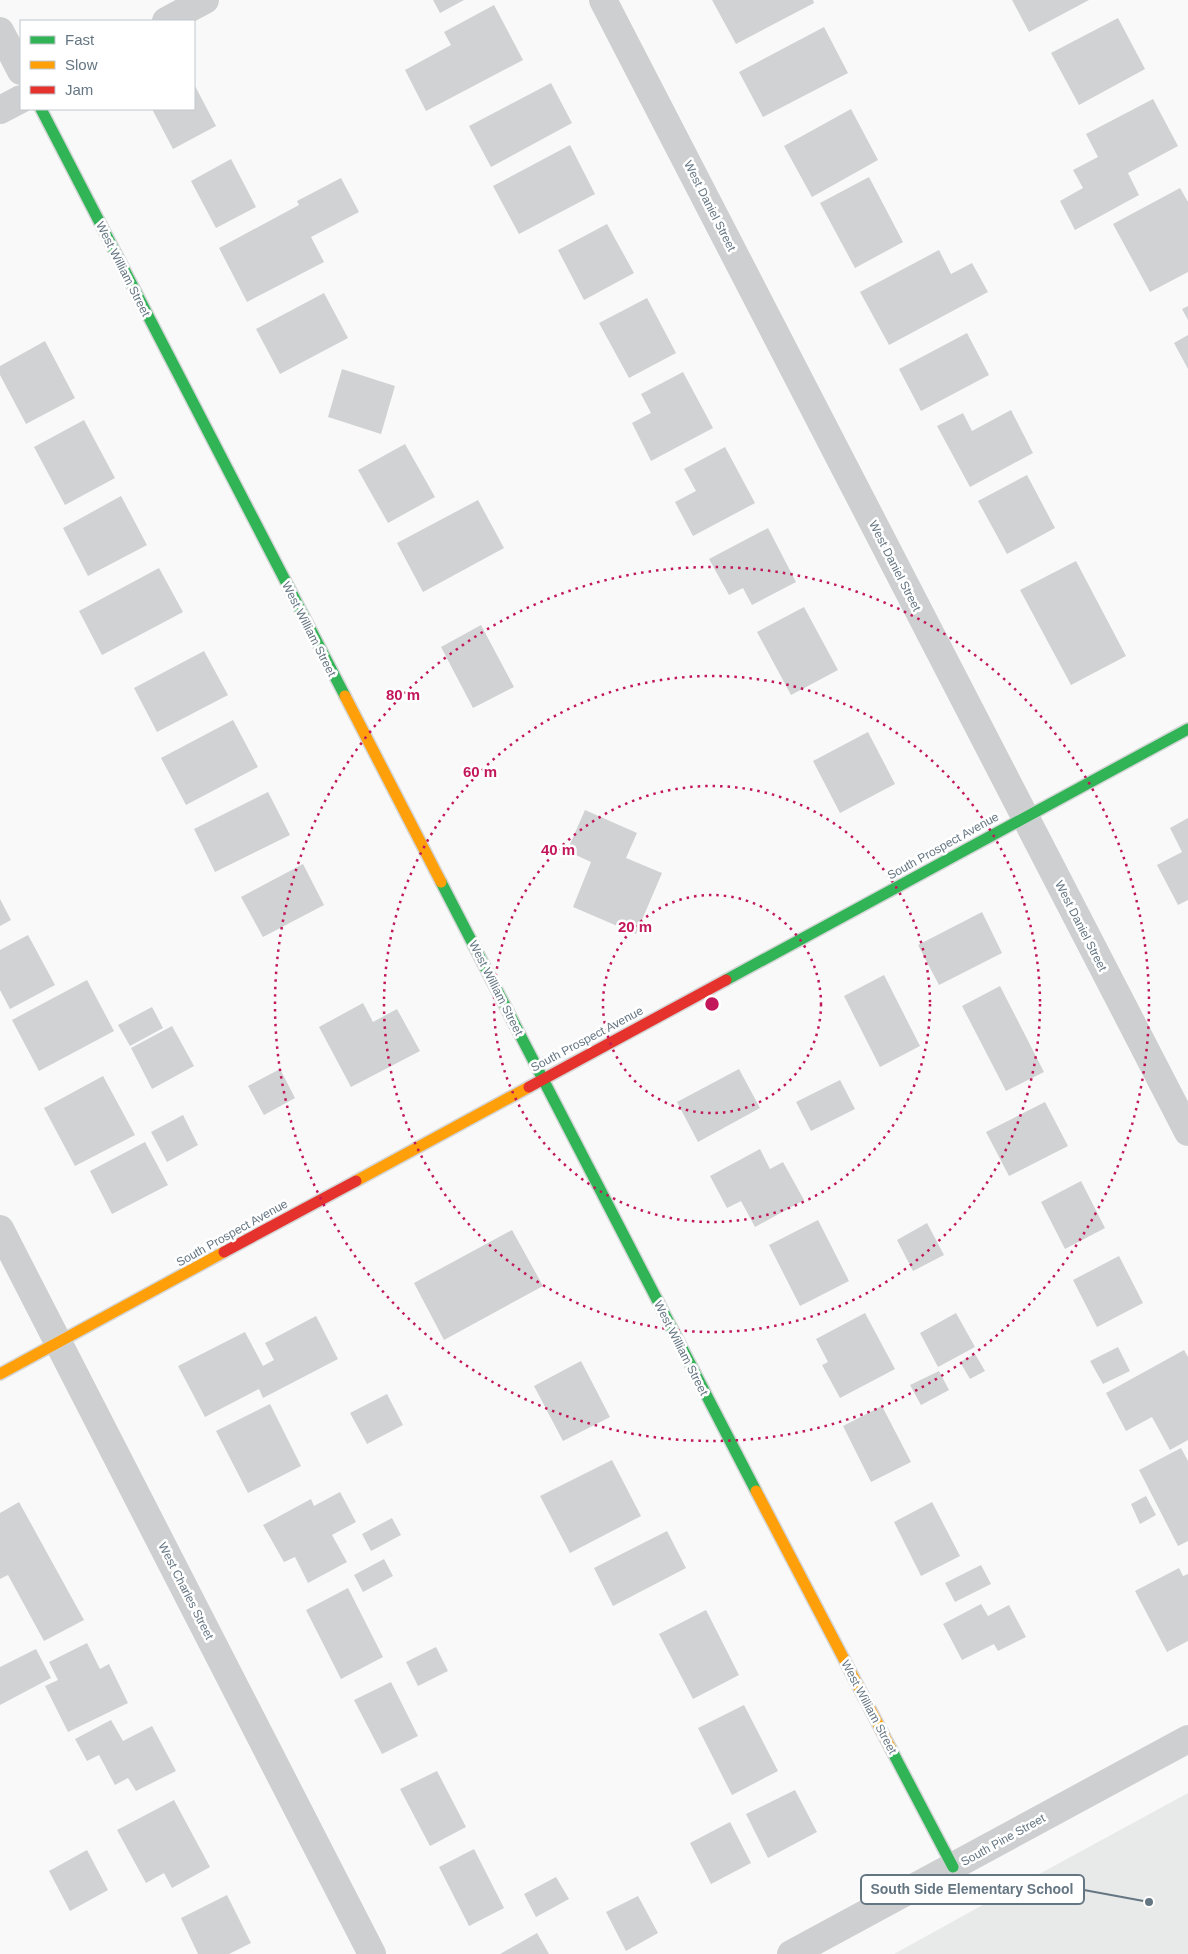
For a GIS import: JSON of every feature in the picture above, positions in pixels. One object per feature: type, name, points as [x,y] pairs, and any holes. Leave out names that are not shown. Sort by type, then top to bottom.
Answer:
[{"type":"street","points":[[168,20],[205,0]]},
{"type":"street","name":"West Daniel Street","points":[[603,0],[1188,1132]]},
{"type":"street","points":[[0,31],[20,69]]},
{"type":"street","points":[[0,110],[20,100]]},
{"type":"street","name":"West William Street","points":[[42,110],[704,1393],[953,1867]]},
{"type":"street","name":"South Prospect Avenue","points":[[0,1374],[1188,729]]},
{"type":"street","name":"West Charles Street","points":[[0,1229],[372,1954]]},
{"type":"street","name":"South Pine Street","points":[[791,1954],[1188,1739]]},
{"type":"shaded area","points":[[1188,1793],[1188,1954],[894,1954],[1019,1885]]},
{"type":"building","points":[[433,0],[464,0],[440,13]]},
{"type":"building","points":[[712,0],[813,0],[814,3],[736,44]]},
{"type":"building","points":[[1012,0],[1089,0],[1029,32]]},
{"type":"building","points":[[494,5],[523,60],[426,111],[405,70],[451,45],[444,32]]},
{"type":"building","points":[[1118,18],[1145,69],[1079,105],[1051,53]]},
{"type":"building","points":[[824,27],[848,73],[763,117],[739,72]]},
{"type":"building","points":[[551,83],[572,123],[491,167],[469,126]]},
{"type":"building","points":[[195,86],[216,126],[173,149],[153,110],[195,110]]},
{"type":"building","points":[[1153,99],[1178,146],[1128,173],[1139,195],[1075,230],[1060,201],[1083,188],[1073,170],[1098,157],[1086,134]]},
{"type":"building","points":[[851,109],[878,160],[812,197],[784,146]]},
{"type":"building","points":[[570,145],[595,194],[519,234],[493,186]]},
{"type":"building","points":[[231,159],[256,207],[216,228],[191,181]]},
{"type":"building","points":[[869,177],[903,242],[855,268],[820,203]]},
{"type":"building","points":[[341,178],[359,212],[311,237],[324,262],[247,302],[219,248],[299,205],[297,201]]},
{"type":"building","points":[[1180,188],[1188,202],[1188,272],[1150,292],[1113,224]]},
{"type":"building","points":[[607,224],[634,273],[584,300],[558,250]]},
{"type":"building","points":[[939,250],[951,274],[972,263],[988,292],[889,345],[860,292]]},
{"type":"building","points":[[324,293],[348,338],[280,374],[256,329]]},
{"type":"building","points":[[647,298],[676,353],[629,378],[599,323]]},
{"type":"building","points":[[1188,306],[1188,320],[1182,309]]},
{"type":"building","points":[[967,333],[989,375],[921,411],[899,369]]},
{"type":"building","points":[[1188,335],[1188,369],[1174,343]]},
{"type":"building","points":[[45,341],[75,398],[26,424],[0,375],[0,366]]},
{"type":"building","points":[[342,369],[395,386],[381,434],[328,417]]},
{"type":"building","points":[[683,372],[713,428],[651,461],[632,423],[651,413],[641,394]]},
{"type":"building","points":[[1011,410],[1033,453],[970,487],[937,426],[963,413],[972,431]]},
{"type":"building","points":[[84,420],[115,478],[65,505],[34,447]]},
{"type":"building","points":[[405,444],[435,497],[388,523],[358,470]]},
{"type":"building","points":[[725,447],[755,503],[693,536],[675,502],[696,491],[684,469]]},
{"type":"building","points":[[1027,475],[1055,528],[1007,554],[978,501]]},
{"type":"building","points":[[121,496],[147,545],[88,576],[63,528]]},
{"type":"building","points":[[478,500],[504,548],[423,592],[397,543]]},
{"type":"building","points":[[768,528],[796,582],[752,605],[743,588],[729,595],[709,559]]},
{"type":"building","points":[[1076,561],[1126,656],[1071,685],[1020,590]]},
{"type":"building","points":[[159,568],[183,612],[102,655],[79,611]]},
{"type":"building","points":[[804,607],[838,670],[791,695],[757,632]]},
{"type":"building","points":[[481,625],[514,687],[473,708],[441,647]]},
{"type":"building","points":[[204,651],[228,695],[157,732],[134,688]]},
{"type":"building","points":[[233,720],[258,767],[186,805],[161,758]]},
{"type":"building","points":[[868,732],[895,784],[840,813],[813,761]]},
{"type":"building","points":[[268,792],[290,835],[215,872],[194,829]]},
{"type":"building","points":[[585,810],[637,833],[626,858],[662,873],[636,934],[573,907],[591,862],[567,851]]},
{"type":"building","points":[[1188,818],[1188,900],[1178,905],[1157,865],[1182,852],[1170,828]]},
{"type":"building","points":[[303,864],[324,905],[263,937],[241,897]]},
{"type":"building","points":[[0,899],[11,920],[0,926]]},
{"type":"building","points":[[982,912],[1002,953],[939,985],[918,945]]},
{"type":"building","points":[[28,935],[55,985],[10,1009],[0,990],[0,950]]},
{"type":"building","points":[[884,975],[920,1046],[880,1067],[844,996]]},
{"type":"building","points":[[87,980],[114,1031],[39,1071],[12,1020]]},
{"type":"building","points":[[1000,986],[1044,1072],[1006,1091],[962,1006]]},
{"type":"building","points":[[363,1003],[373,1022],[397,1009],[420,1051],[351,1087],[319,1027]]},
{"type":"building","points":[[152,1007],[163,1028],[130,1046],[118,1025]]},
{"type":"building","points":[[172,1026],[194,1066],[152,1089],[131,1048]]},
{"type":"building","points":[[280,1069],[295,1098],[264,1115],[248,1086]]},
{"type":"building","points":[[739,1069],[760,1108],[698,1142],[677,1102]]},
{"type":"building","points":[[103,1076],[135,1135],[75,1166],[44,1108]]},
{"type":"building","points":[[840,1080],[855,1109],[811,1131],[796,1102]]},
{"type":"building","points":[[1045,1102],[1068,1146],[1009,1176],[986,1132]]},
{"type":"building","points":[[183,1115],[198,1145],[167,1162],[151,1132]]},
{"type":"building","points":[[145,1142],[168,1185],[112,1214],[90,1171]]},
{"type":"building","points":[[760,1149],[770,1169],[783,1162],[804,1200],[755,1227],[741,1201],[727,1208],[710,1176]]},
{"type":"building","points":[[1081,1181],[1105,1228],[1065,1249],[1041,1202]]},
{"type":"building","points":[[818,1220],[849,1281],[800,1306],[769,1245]]},
{"type":"building","points":[[927,1223],[944,1255],[913,1271],[897,1240]]},
{"type":"building","points":[[512,1230],[543,1286],[444,1340],[414,1283]]},
{"type":"building","points":[[1119,1256],[1143,1303],[1097,1327],[1073,1280]]},
{"type":"building","points":[[865,1313],[895,1369],[840,1398],[822,1365],[828,1362],[816,1339]]},
{"type":"building","points":[[956,1313],[975,1347],[938,1367],[920,1333]]},
{"type":"building","points":[[316,1316],[338,1359],[263,1398],[259,1389],[205,1417],[178,1366],[245,1332],[263,1366],[274,1360],[265,1343]]},
{"type":"building","points":[[1118,1347],[1130,1371],[1103,1384],[1090,1361]]},
{"type":"building","points":[[1184,1350],[1188,1357],[1188,1440],[1170,1450],[1152,1417],[1126,1431],[1106,1393]]},
{"type":"building","points":[[975,1354],[985,1371],[970,1379],[960,1362]]},
{"type":"building","points":[[581,1361],[610,1417],[563,1441],[534,1386]]},
{"type":"building","points":[[939,1371],[949,1390],[921,1405],[910,1385]]},
{"type":"building","points":[[387,1394],[403,1425],[367,1444],[350,1413]]},
{"type":"building","points":[[270,1404],[301,1466],[248,1493],[216,1431]]},
{"type":"building","points":[[882,1406],[911,1462],[871,1482],[843,1426]]},
{"type":"building","points":[[1181,1448],[1188,1461],[1188,1541],[1178,1546],[1139,1470]]},
{"type":"building","points":[[612,1460],[641,1516],[570,1553],[540,1496]]},
{"type":"building","points":[[340,1492],[356,1522],[332,1535],[347,1562],[308,1583],[295,1557],[284,1562],[263,1525],[311,1499],[314,1506]]},
{"type":"building","points":[[1146,1496],[1156,1515],[1140,1524],[1131,1504]]},
{"type":"building","points":[[19,1502],[84,1620],[44,1641],[8,1575],[0,1579],[0,1513]]},
{"type":"building","points":[[932,1502],[960,1556],[921,1576],[894,1522]]},
{"type":"building","points":[[392,1518],[401,1535],[371,1551],[362,1534]]},
{"type":"building","points":[[667,1531],[686,1568],[613,1606],[594,1568]]},
{"type":"building","points":[[384,1559],[393,1576],[363,1592],[354,1575]]},
{"type":"building","points":[[981,1565],[991,1584],[955,1602],[945,1583]]},
{"type":"building","points":[[1179,1568],[1183,1576],[1188,1574],[1188,1641],[1167,1652],[1135,1591]]},
{"type":"building","points":[[348,1588],[383,1657],[341,1679],[306,1610]]},
{"type":"building","points":[[981,1604],[988,1616],[1009,1605],[1026,1637],[998,1651],[994,1644],[962,1660],[943,1624]]},
{"type":"building","points":[[706,1610],[739,1675],[693,1699],[659,1634]]},
{"type":"building","points":[[87,1643],[100,1669],[109,1664],[128,1703],[68,1732],[45,1686],[58,1680],[49,1662]]},
{"type":"building","points":[[436,1647],[448,1671],[418,1686],[406,1662]]},
{"type":"building","points":[[36,1649],[51,1678],[0,1705],[0,1667]]},
{"type":"building","points":[[391,1682],[418,1736],[382,1754],[354,1700]]},
{"type":"building","points":[[744,1705],[778,1771],[732,1795],[698,1728]]},
{"type":"building","points":[[111,1720],[123,1741],[152,1726],[176,1771],[136,1791],[128,1778],[115,1785],[99,1755],[87,1761],[75,1739]]},
{"type":"building","points":[[437,1771],[466,1827],[430,1846],[400,1789]]},
{"type":"building","points":[[795,1790],[817,1832],[768,1858],[746,1814]]},
{"type":"building","points":[[174,1800],[210,1867],[172,1888],[164,1873],[146,1883],[117,1830]]},
{"type":"building","points":[[730,1822],[751,1863],[711,1884],[690,1843]]},
{"type":"building","points":[[474,1849],[504,1908],[469,1926],[439,1867]]},
{"type":"building","points":[[87,1850],[108,1890],[70,1911],[49,1871]]},
{"type":"building","points":[[556,1877],[569,1899],[536,1917],[524,1894]]},
{"type":"building","points":[[227,1895],[251,1943],[229,1954],[198,1954],[181,1918]]},
{"type":"building","points":[[638,1896],[658,1933],[626,1951],[606,1912]]},
{"type":"building","points":[[537,1933],[549,1954],[500,1954]]},
{"type":"traffic: fast","points":[[42,110],[345,696]]},
{"type":"traffic: fast","points":[[726,980],[1188,729]]},
{"type":"traffic: fast","points":[[441,882],[756,1491]]},
{"type":"traffic: fast","points":[[891,1749],[953,1867]]},
{"type":"traffic: slow","points":[[345,696],[441,882]]},
{"type":"traffic: slow","points":[[356,1181],[529,1087]]},
{"type":"traffic: slow","points":[[0,1374],[224,1252]]},
{"type":"traffic: slow","points":[[756,1491],[891,1749]]},
{"type":"traffic: jam","points":[[529,1087],[726,980]]},
{"type":"traffic: jam","points":[[224,1252],[356,1181]]},
{"type":"place","name":"South Side Elementary School","points":[[1149,1902]]}]
